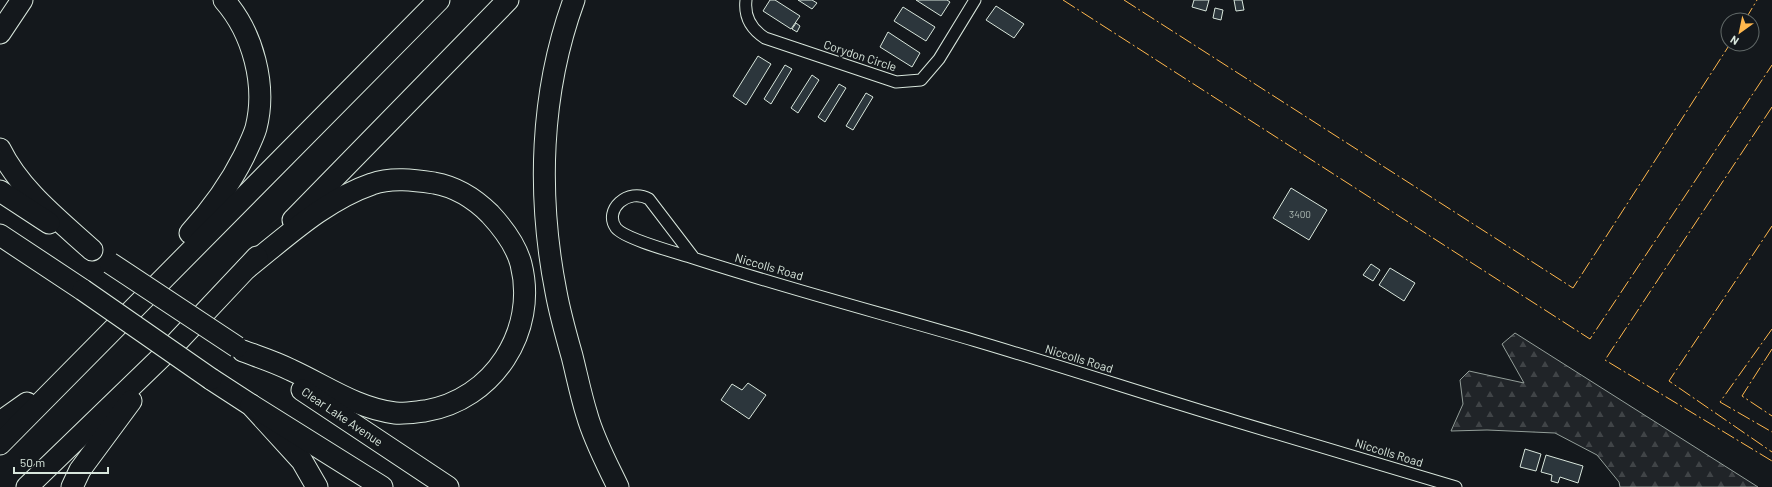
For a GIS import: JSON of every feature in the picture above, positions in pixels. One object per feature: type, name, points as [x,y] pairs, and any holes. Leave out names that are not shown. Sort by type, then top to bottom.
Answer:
[{"type":"highway","points":[[0,33],[22,0]]},
{"type":"highway","points":[[136,305],[160,265],[215,205],[226,189],[256,128],[259,90],[257,66],[243,28],[224,0]]},
{"type":"highway","points":[[0,444],[439,0]]},
{"type":"highway","points":[[27,487],[177,342],[370,140],[508,0]]},
{"type":"highway","points":[[574,0],[555,60],[550,89],[544,167],[546,213],[556,292],[587,416],[618,487]]},
{"type":"highway","points":[[0,149],[5,159],[23,183],[92,250]]},
{"type":"highway","points":[[0,191],[92,250],[240,349],[291,370],[354,403],[396,413],[439,409],[459,401],[475,392],[496,370],[515,342],[524,307],[524,287],[521,263],[511,240],[499,224],[479,203],[462,191],[441,184],[419,180],[396,180],[374,183],[351,193],[338,200],[300,227],[247,268]]},
{"type":"highway","points":[[0,235],[53,269],[211,379],[382,487]]},
{"type":"highway","points":[[0,250],[53,269]]},
{"type":"highway","points":[[72,487],[80,470],[94,448],[177,342]]},
{"type":"highway","name":"Clear Lake Avenue","points":[[240,349],[448,487]]},
{"type":"highway","points":[[0,422],[71,371]]},
{"type":"highway","points":[[251,405],[302,461],[317,487]]},
{"type":"street","name":"Corydon Circle","points":[[746,0],[745,9],[749,24],[757,33],[765,38],[896,82],[922,80],[939,59],[976,0]]},
{"type":"street","name":"Niccolls Road","points":[[694,258],[649,199],[642,195],[634,194],[623,200],[616,207],[612,216],[615,226],[624,235],[694,258],[995,347],[1456,487]]},
{"type":"green space","points":[[1515,333],[1758,487],[1620,487],[1619,482],[1597,455],[1555,433],[1487,430],[1451,431],[1463,404],[1460,380],[1469,371],[1524,383],[1502,344]]},
{"type":"building","points":[[770,0],[775,0],[800,16],[791,29],[763,11]]},
{"type":"building","points":[[798,0],[812,0],[817,3],[812,9]]},
{"type":"building","points":[[916,0],[947,0],[950,2],[941,16]]},
{"type":"building","points":[[1194,0],[1209,0],[1206,11],[1192,7]]},
{"type":"building","points":[[1234,0],[1242,0],[1244,10],[1236,11]]},
{"type":"building","points":[[996,6],[1024,24],[1014,38],[986,20]]},
{"type":"building","points":[[903,7],[935,27],[926,41],[894,21]]},
{"type":"building","points":[[1215,8],[1223,10],[1221,20],[1213,18]]},
{"type":"building","points":[[796,23],[800,26],[797,32],[792,29]]},
{"type":"building","points":[[888,32],[920,53],[912,67],[880,47]]},
{"type":"building","points":[[758,56],[771,64],[746,105],[733,96]]},
{"type":"building","points":[[785,65],[792,69],[771,104],[764,99]]},
{"type":"building","points":[[812,75],[819,80],[798,113],[791,108]]},
{"type":"building","points":[[839,84],[846,88],[825,122],[818,117]]},
{"type":"building","points":[[866,93],[873,97],[853,130],[846,126]]},
{"type":"building","points":[[1291,188],[1327,210],[1309,240],[1273,218]]},
{"type":"building","points":[[1371,264],[1380,270],[1373,281],[1363,275]]},
{"type":"building","points":[[1390,268],[1415,283],[1404,301],[1379,285]]},
{"type":"building","points":[[748,383],[766,395],[749,419],[721,400],[732,384],[742,390]]},
{"type":"building","points":[[1525,449],[1541,454],[1536,471],[1520,467]]},
{"type":"building","points":[[1546,455],[1583,466],[1578,483],[1560,477],[1558,483],[1551,481],[1552,475],[1541,472]]},
{"type":"power","points":[[1063,0],[1590,339],[1772,65]]},
{"type":"power","points":[[1124,0],[1573,288],[1725,52]]},
{"type":"power","points":[[1750,12],[1757,0]]},
{"type":"power","points":[[1772,107],[1605,360],[1772,461]]},
{"type":"power","points":[[1772,226],[1669,381],[1772,452]]},
{"type":"power","points":[[1772,329],[1720,402],[1772,432]]},
{"type":"power","points":[[1772,349],[1742,396],[1772,416]]}]
